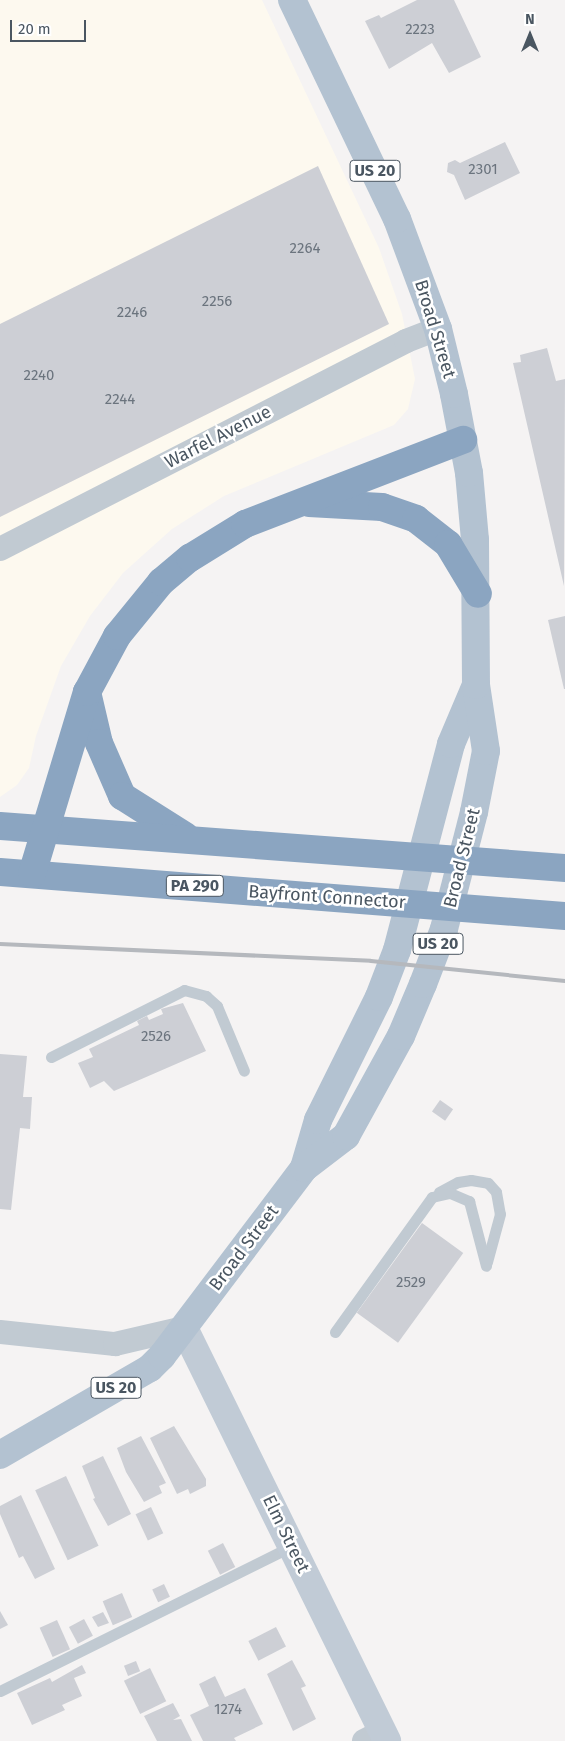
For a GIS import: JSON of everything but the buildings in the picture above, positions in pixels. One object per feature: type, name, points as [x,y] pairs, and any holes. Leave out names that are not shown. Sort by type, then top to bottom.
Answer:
[{"type":"highway","points":[[32,874],[87,692],[117,636],[161,582],[217,539],[298,502],[463,440]]},
{"type":"highway","points":[[298,502],[382,507],[413,517],[448,544],[478,594]]},
{"type":"highway","points":[[87,692],[99,743],[122,796],[193,841]]},
{"type":"highway","points":[[0,826],[565,868]]},
{"type":"highway","name":"Bayfront Connector","points":[[0,872],[565,916]]},
{"type":"main road","name":"Broad Street","points":[[184,1328],[304,1168],[346,1136],[401,1036],[444,929],[460,872],[486,751],[476,685],[478,594],[463,440],[438,329],[397,219],[292,0]]},
{"type":"main road","name":"Broad Street","points":[[304,1168],[318,1120],[375,1006],[397,950],[451,744],[476,685]]},
{"type":"main road","name":"US 20","points":[[0,1455],[150,1368],[184,1328]]},
{"type":"street","name":"Warfel Avenue","points":[[0,549],[406,341],[438,329]]},
{"type":"street","points":[[0,1332],[115,1344],[184,1328]]},
{"type":"street","name":"Elm Street","points":[[184,1328],[292,1546],[378,1738]]},
{"type":"lane","points":[[51,1057],[184,990],[206,996],[217,1006],[244,1071]]},
{"type":"lane","points":[[335,1332],[432,1197],[458,1182],[471,1180],[488,1183],[496,1192],[500,1214],[486,1266],[469,1200],[450,1193],[432,1197]]},
{"type":"lane","points":[[0,1691],[292,1546]]},
{"type":"shaded area","points":[[0,0],[262,0],[379,248],[402,314],[415,379],[408,409],[394,425],[224,496],[172,529],[123,573],[90,616],[61,666],[36,736],[29,768],[17,785],[0,797]]},
{"type":"railway","points":[[0,944],[371,961],[565,981]]}]
